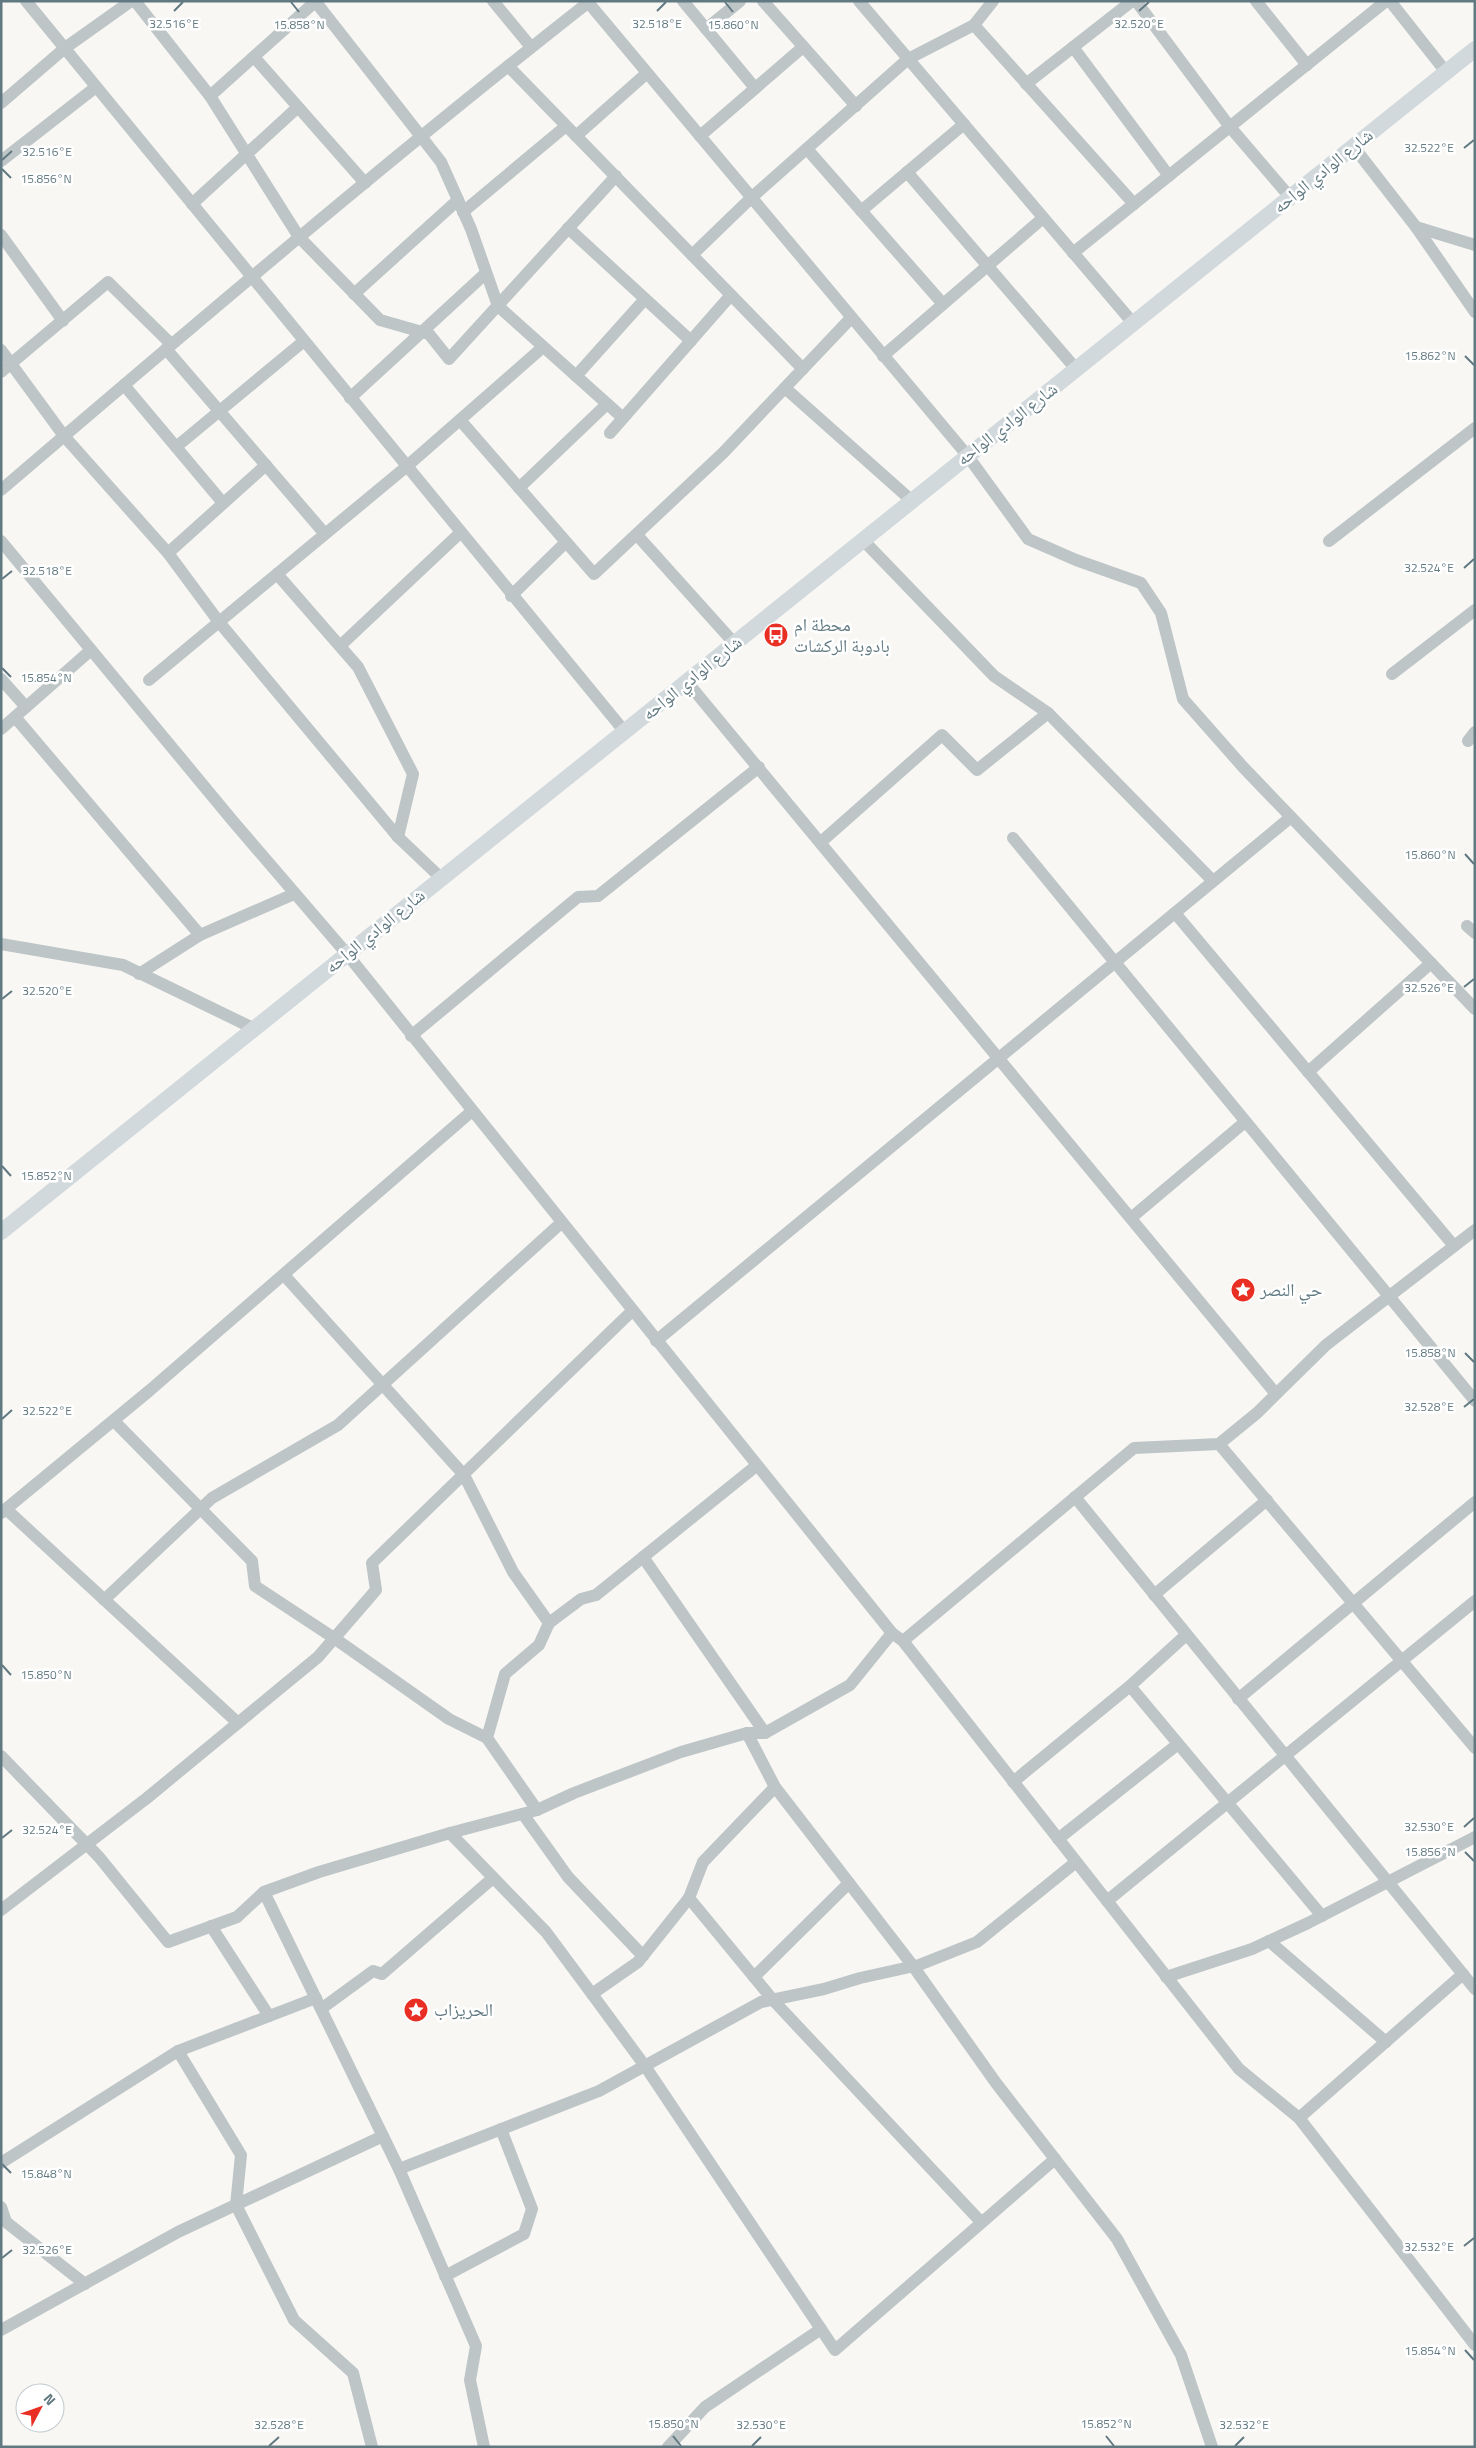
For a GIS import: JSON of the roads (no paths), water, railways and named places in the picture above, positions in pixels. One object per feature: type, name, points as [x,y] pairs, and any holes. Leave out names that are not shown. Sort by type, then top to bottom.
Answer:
[{"type":"main road","name":"شارع الوادي الواحه","points":[[1,1232],[441,878],[688,683],[911,500],[1475,49]]},
{"type":"street","points":[[26,1],[511,596],[625,732]]},
{"type":"street","points":[[1,103],[65,48],[131,1]]},
{"type":"street","points":[[135,1],[210,96],[299,237],[380,320],[429,334],[450,359],[616,176]]},
{"type":"street","points":[[210,96],[316,1],[441,162],[461,206],[498,306],[623,418]]},
{"type":"street","points":[[493,1],[531,47]]},
{"type":"street","points":[[683,1],[755,88]]},
{"type":"street","points":[[706,29],[740,1]]},
{"type":"street","points":[[763,1],[856,106]]},
{"type":"street","points":[[859,1],[1133,323]]},
{"type":"street","points":[[692,255],[751,198],[908,60],[974,24],[992,1]]},
{"type":"street","points":[[1026,84],[1132,1]]},
{"type":"street","points":[[1136,1],[1230,127],[1290,197]]},
{"type":"street","points":[[1256,1],[1307,65]]},
{"type":"street","points":[[1073,253],[1388,1],[1446,72]]},
{"type":"street","points":[[1,490],[251,276],[588,2],[967,455],[1028,539],[1076,560],[1141,583],[1161,612],[1183,699],[1291,817],[1475,1008]]},
{"type":"street","points":[[974,24],[1134,204]]},
{"type":"street","points":[[700,136],[803,46]]},
{"type":"street","points":[[1073,47],[1169,176]]},
{"type":"street","points":[[254,57],[365,183]]},
{"type":"street","points":[[508,66],[803,369]]},
{"type":"street","points":[[576,136],[647,73]]},
{"type":"street","points":[[1,161],[96,87]]},
{"type":"street","points":[[192,204],[298,107]]},
{"type":"street","points":[[861,210],[964,124]]},
{"type":"street","points":[[354,294],[461,206],[566,126]]},
{"type":"street","points":[[1353,146],[1416,227],[1475,312]]},
{"type":"street","points":[[807,149],[943,304]]},
{"type":"street","points":[[907,172],[1076,369]]},
{"type":"street","points":[[883,356],[1043,218]]},
{"type":"street","points":[[1416,227],[1475,245]]},
{"type":"street","points":[[568,228],[690,341]]},
{"type":"street","points":[[1,236],[62,321]]},
{"type":"street","points":[[350,398],[486,273]]},
{"type":"street","points":[[6,368],[108,282],[169,346],[220,411],[325,534]]},
{"type":"street","points":[[610,432],[731,295]]},
{"type":"street","points":[[576,376],[645,299]]},
{"type":"street","points":[[460,420],[594,574],[723,453],[851,318]]},
{"type":"street","points":[[176,447],[304,341]]},
{"type":"street","points":[[149,680],[406,467],[543,347]]},
{"type":"street","points":[[1,350],[6,368],[168,553],[219,622],[398,836],[441,878]]},
{"type":"street","points":[[124,385],[223,503]]},
{"type":"street","points":[[785,388],[911,500]]},
{"type":"street","points":[[519,488],[607,404]]},
{"type":"street","points":[[1329,541],[1475,428]]},
{"type":"street","points":[[168,553],[266,465]]},
{"type":"street","points":[[340,646],[460,533]]},
{"type":"street","points":[[637,534],[735,644]]},
{"type":"street","points":[[863,540],[994,676],[1048,712],[1213,882]]},
{"type":"street","points":[[1,541],[294,894],[347,954],[656,1342],[897,1637],[1239,2069],[1299,2118],[1475,2345]]},
{"type":"street","points":[[511,596],[566,542]]},
{"type":"street","points":[[277,574],[358,667],[413,774],[398,836]]},
{"type":"street","points":[[1392,674],[1475,610]]},
{"type":"street","points":[[1,729],[91,650]]},
{"type":"street","points":[[1,679],[26,707]]},
{"type":"street","points":[[688,683],[1276,1394]]},
{"type":"street","points":[[821,842],[942,735],[977,770],[1048,712]]},
{"type":"street","points":[[15,717],[200,935]]},
{"type":"street","points":[[412,1036],[578,897],[598,896],[759,767]]},
{"type":"street","points":[[656,1342],[1291,817]]},
{"type":"street","points":[[1012,838],[1475,1401]]},
{"type":"street","points":[[139,974],[200,935],[294,894]]},
{"type":"street","points":[[1175,913],[1454,1246]]},
{"type":"street","points":[[1,944],[123,965],[255,1029]]},
{"type":"street","points":[[1308,1072],[1431,963]]},
{"type":"street","points":[[238,1723],[4,1511],[284,1275],[472,1111]]},
{"type":"street","points":[[1131,1218],[1245,1122]]},
{"type":"street","points":[[104,1600],[212,1498],[338,1425],[562,1223]]},
{"type":"street","points":[[1,1756],[87,1844],[168,1942],[236,1917],[264,1892],[319,1872],[450,1833],[537,1810],[574,1793],[681,1752],[747,1733],[765,1733],[850,1685],[897,1637],[1075,1497],[1134,1448],[1219,1444],[1276,1394],[1326,1345],[1475,1230]]},
{"type":"street","points":[[284,1275],[464,1475],[513,1572],[549,1623]]},
{"type":"street","points":[[1,1910],[148,1798],[318,1657],[376,1590],[372,1563],[632,1312]]},
{"type":"street","points":[[114,1420],[252,1561],[255,1586],[449,1718],[487,1738],[537,1810]]},
{"type":"street","points":[[1219,1444],[1475,1748]]},
{"type":"street","points":[[487,1738],[505,1674],[539,1645],[549,1623],[580,1599],[596,1595],[756,1466]]},
{"type":"street","points":[[1075,1497],[1386,1882],[1475,1989]]},
{"type":"street","points":[[1154,1596],[1267,1500]]},
{"type":"street","points":[[1238,1699],[1475,1502]]},
{"type":"street","points":[[643,1557],[765,1733]]},
{"type":"street","points":[[1107,1901],[1475,1601]]},
{"type":"street","points":[[1013,1782],[1130,1686],[1186,1635]]},
{"type":"street","points":[[1130,1686],[1322,1916]]},
{"type":"street","points":[[747,1733],[775,1787],[913,1966],[996,2083],[1117,2239],[1181,2355],[1212,2447]]},
{"type":"street","points":[[1058,1839],[1178,1744]]},
{"type":"street","points":[[592,1994],[638,1962],[689,1898],[703,1862],[775,1787]]},
{"type":"street","points":[[523,1814],[568,1877],[643,1956]]},
{"type":"street","points":[[450,1833],[546,1932],[645,2066],[835,2350],[1055,2159]]},
{"type":"street","points":[[1166,1976],[1269,1941],[1322,1916],[1475,1837]]},
{"type":"street","points":[[399,2169],[599,2091],[761,2002],[824,1989],[860,1978],[913,1966],[977,1942],[1076,1862]]},
{"type":"street","points":[[1,2163],[178,2052],[269,2016],[319,2003],[373,1971],[382,1974],[493,1878]]},
{"type":"street","points":[[754,1977],[849,1883]]},
{"type":"street","points":[[264,1892],[399,2169],[476,2346],[470,2380],[484,2447]]},
{"type":"street","points":[[689,1898],[773,2000],[981,2222]]},
{"type":"street","points":[[211,1926],[269,2016]]},
{"type":"street","points":[[1269,1941],[1386,2042]]},
{"type":"street","points":[[1299,2118],[1463,1974]]},
{"type":"street","points":[[178,2052],[241,2155],[236,2205],[294,2320],[353,2373],[372,2447]]},
{"type":"street","points":[[445,2276],[524,2234],[532,2209],[502,2129]]},
{"type":"street","points":[[1,2330],[178,2232],[383,2136]]},
{"type":"street","points":[[1,2207],[4,2224],[85,2284]]},
{"type":"street","points":[[668,2447],[705,2408],[821,2330]]},
{"type":"place","name":"محطة ام بادوبة الركشات","points":[[776,635]]},
{"type":"place","name":"حي النصر","points":[[1243,1290]]},
{"type":"place","name":"الحريزاب","points":[[416,2010]]}]
